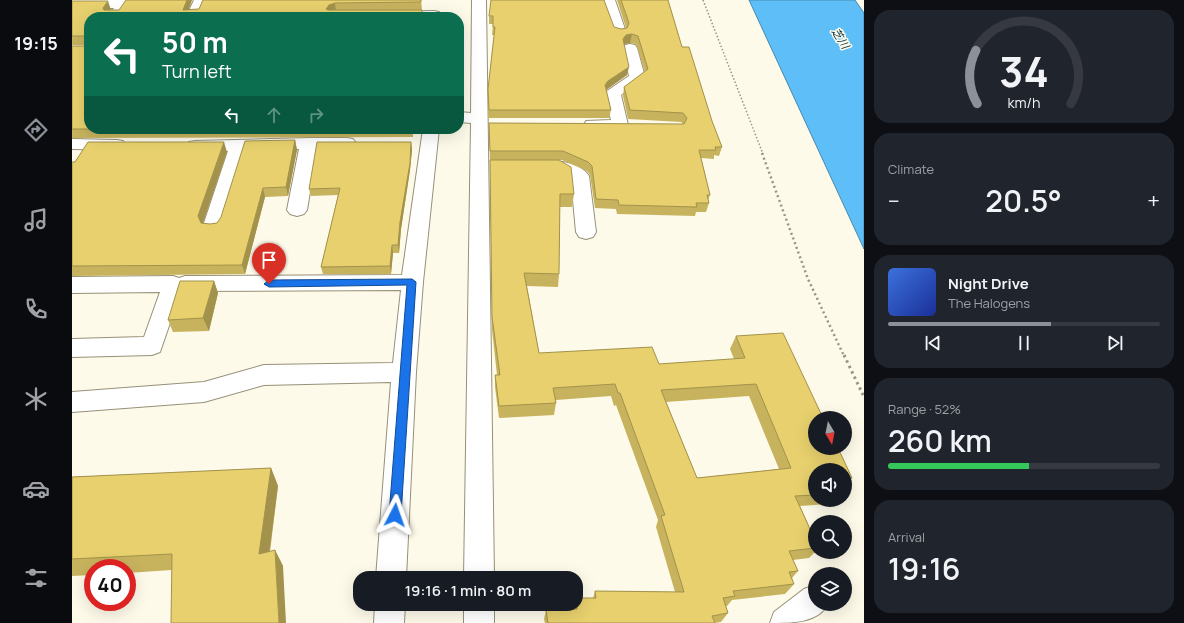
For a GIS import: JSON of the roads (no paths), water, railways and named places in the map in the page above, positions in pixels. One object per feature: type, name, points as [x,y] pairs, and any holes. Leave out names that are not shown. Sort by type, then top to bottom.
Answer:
[{"type":"street","points":[[195,12],[201,0]]},
{"type":"street","points":[[434,12],[435,0]]},
{"type":"street","points":[[479,571],[486,166],[478,121],[484,1]]},
{"type":"street","points":[[564,2],[610,1],[619,32]]},
{"type":"street","points":[[72,4],[124,4],[118,12]]},
{"type":"street","points":[[580,125],[628,126],[613,94],[637,77],[630,48]]},
{"type":"street","points":[[391,571],[404,372],[425,138]]},
{"type":"street","points":[[297,210],[309,143]]},
{"type":"street","points":[[179,146],[362,143]]},
{"type":"street","points":[[78,150],[133,145]]},
{"type":"street","points":[[213,226],[239,146]]},
{"type":"street","points":[[523,166],[561,166],[580,176],[586,232]]},
{"type":"street","points":[[72,285],[412,282]]},
{"type":"street","points":[[72,348],[152,346],[173,284]]},
{"type":"street","points":[[72,402],[204,392],[264,375],[404,372]]},
{"type":"street","points":[[785,623],[808,605]]},
{"type":"street","points":[[388,623],[389,611]]},
{"type":"street","points":[[479,611],[479,623]]},
{"type":"water","name":"芝川","points":[[749,0],[855,0],[864,13],[864,249]]}]
